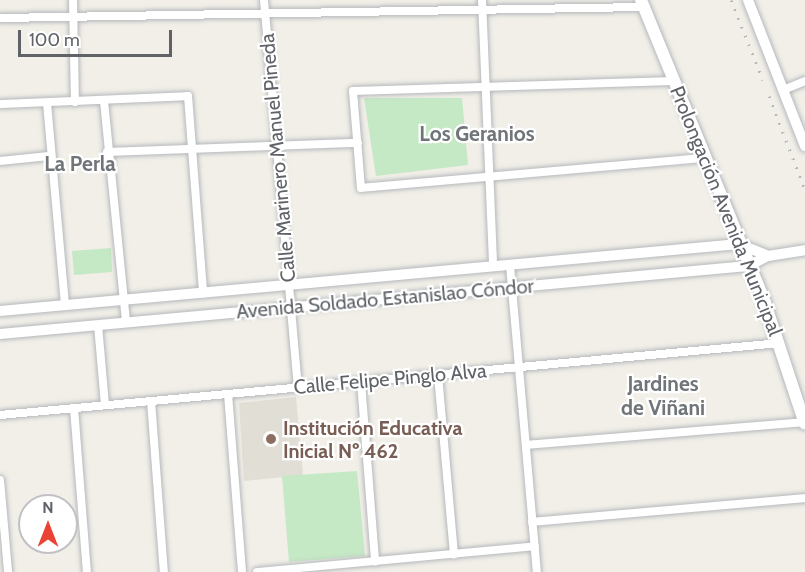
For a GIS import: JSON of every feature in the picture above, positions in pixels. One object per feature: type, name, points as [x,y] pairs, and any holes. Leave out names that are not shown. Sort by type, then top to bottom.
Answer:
[{"type":"main road","name":"Prolongación Avenida Municipal","points":[[642,4],[702,159],[780,343],[805,423]]},
{"type":"street","points":[[73,0],[75,102]]},
{"type":"street","name":"Calle Marinero Manuel Pineda","points":[[264,0],[298,388]]},
{"type":"street","points":[[482,0],[493,266]]},
{"type":"street","points":[[748,0],[805,146]]},
{"type":"street","points":[[0,18],[482,10],[642,4]]},
{"type":"street","points":[[673,81],[353,91],[362,188],[702,159]]},
{"type":"street","points":[[783,90],[805,81]]},
{"type":"street","points":[[0,104],[188,96],[203,293]]},
{"type":"street","points":[[104,101],[107,152],[126,322]]},
{"type":"street","points":[[47,103],[49,156],[64,306]]},
{"type":"street","points":[[107,152],[192,146],[358,143]]},
{"type":"street","points":[[0,161],[49,156]]},
{"type":"street","name":"Avenida Soldado Estanislao Cóndor","points":[[0,311],[739,244],[768,256]]},
{"type":"street","name":"Avenida Soldado Estanislao Cóndor","points":[[0,334],[748,266],[768,256],[805,250]]},
{"type":"street","points":[[510,265],[537,572]]},
{"type":"street","points":[[98,325],[105,405]]},
{"type":"street","name":"Calle Felipe Pinglo Alva","points":[[0,415],[780,343]]},
{"type":"street","points":[[438,375],[453,554]]},
{"type":"street","points":[[361,382],[375,561]]},
{"type":"street","points":[[228,394],[242,572]]},
{"type":"street","points":[[152,401],[164,572]]},
{"type":"street","points":[[74,408],[87,572]]},
{"type":"street","points":[[526,445],[805,423]]},
{"type":"street","points":[[0,480],[8,572]]},
{"type":"street","points":[[532,522],[805,498]]},
{"type":"street","points":[[257,572],[313,569],[535,546]]},
{"type":"shaded area","name":"Institución Educativa Inicial Nº 462","points":[[296,397],[303,475],[244,481],[239,403]]},
{"type":"green space","points":[[364,98],[462,98],[468,165],[376,176]]},
{"type":"green space","points":[[111,248],[112,272],[74,275],[72,251]]},
{"type":"green space","points":[[357,471],[365,556],[289,562],[282,476]]},
{"type":"railway","points":[[731,0],[763,80]]},
{"type":"railway","points":[[769,96],[805,190]]},
{"type":"place","name":"Institución Educativa Inicial Nº 462","points":[[271,439]]},
{"type":"district","name":"Los Geranios","points":[[477,134]]},
{"type":"district","name":"La Perla","points":[[80,164]]},
{"type":"district","name":"Jardines de Viñani","points":[[663,396]]}]
